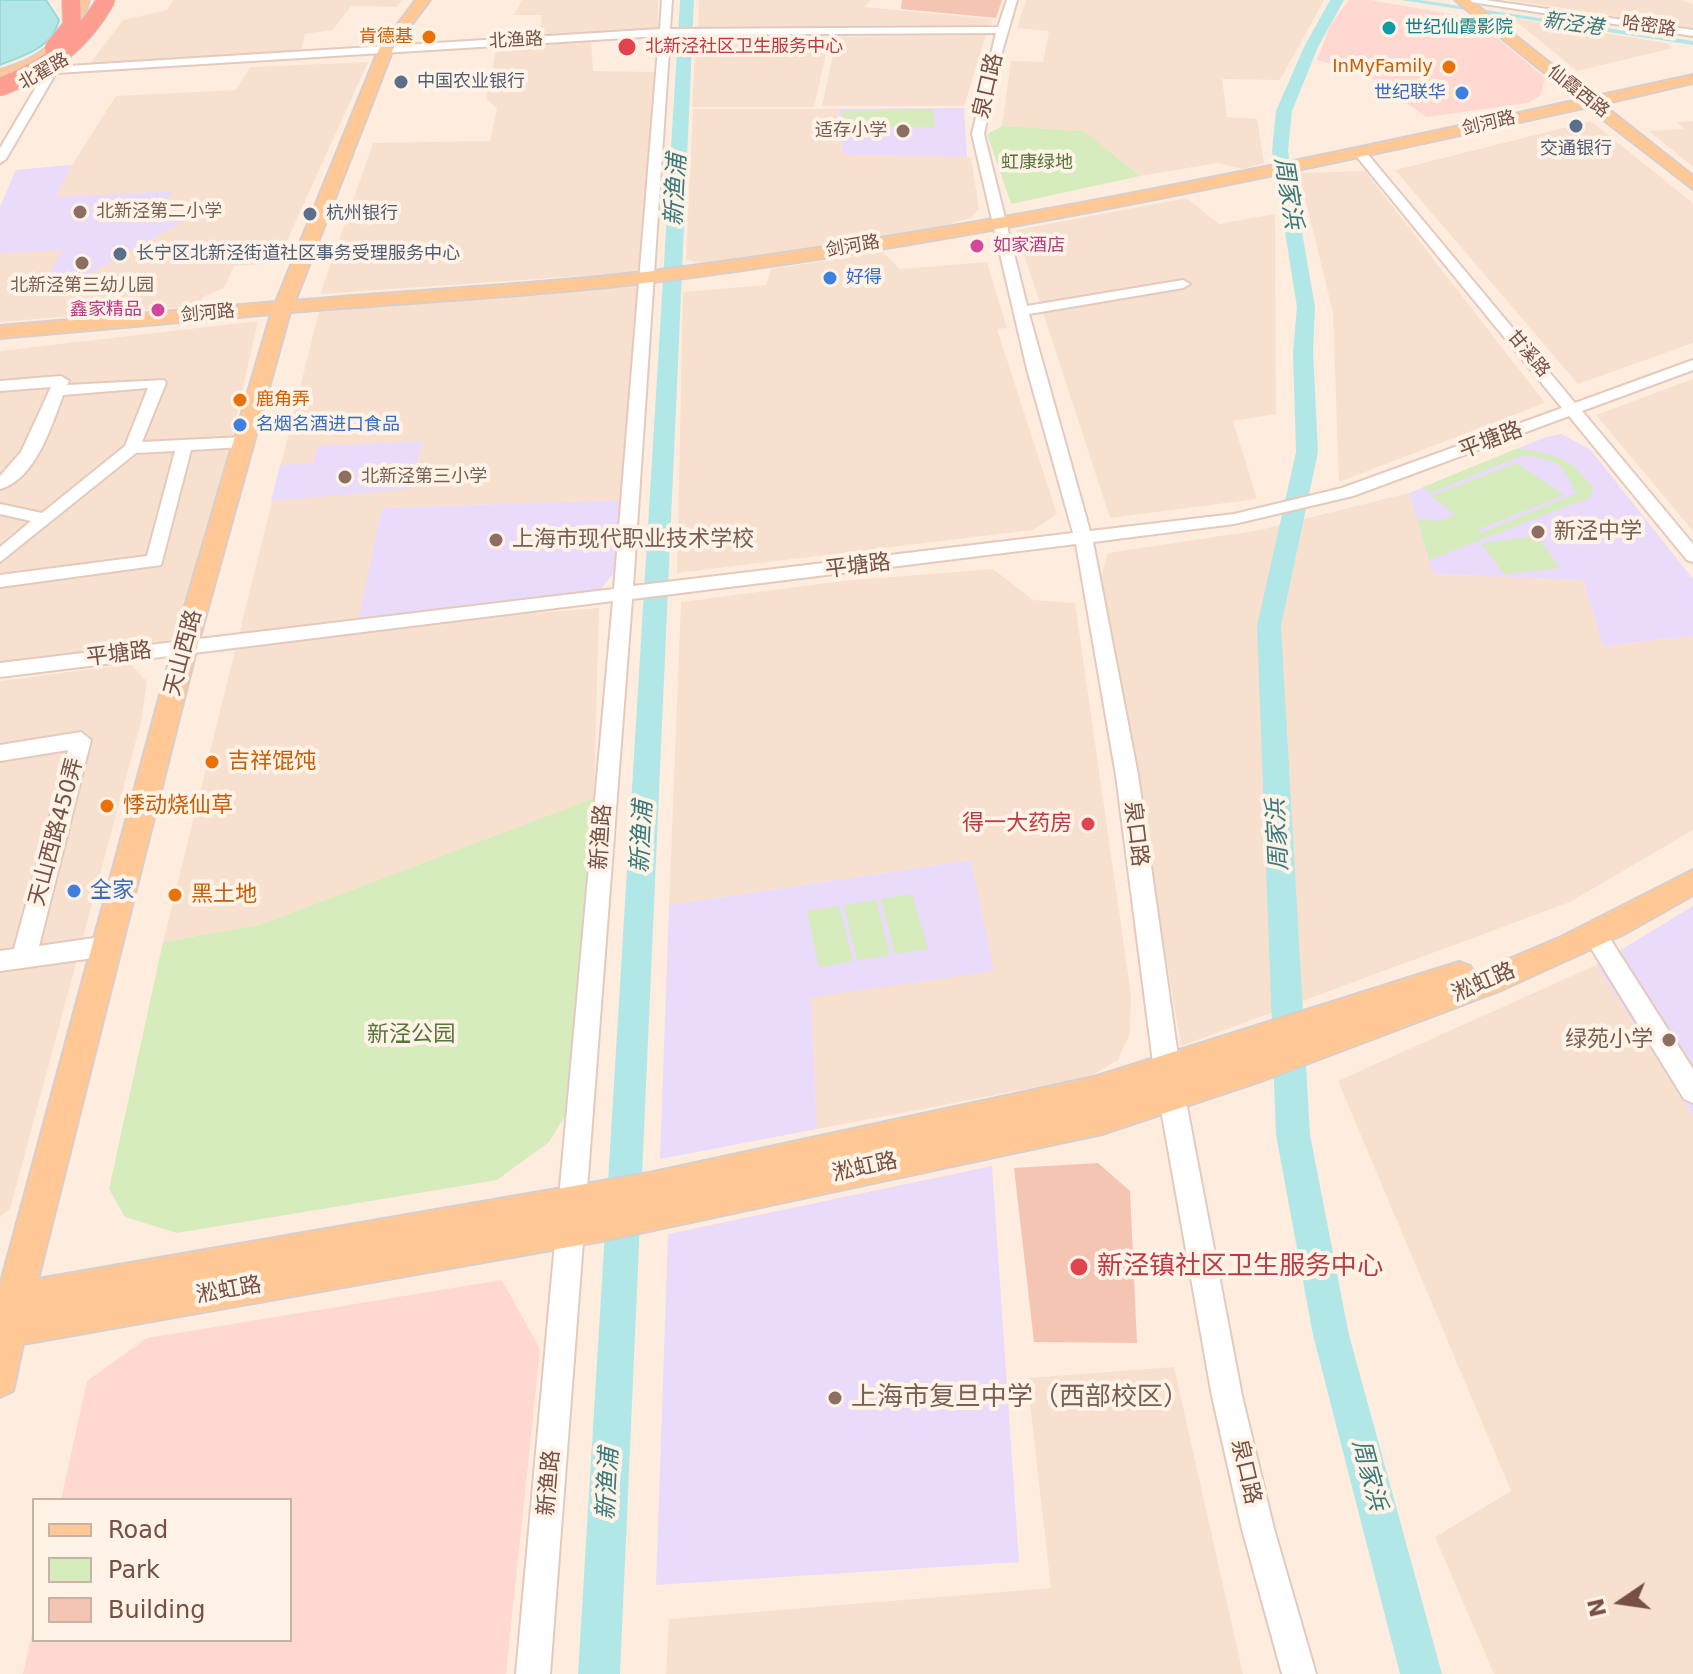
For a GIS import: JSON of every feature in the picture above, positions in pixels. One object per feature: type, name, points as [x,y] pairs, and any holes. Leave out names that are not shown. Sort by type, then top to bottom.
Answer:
[{"type":"highway","points":[[0,77],[40,58],[63,39],[72,26],[71,0]]},
{"type":"highway","points":[[0,87],[58,59],[90,28],[103,0]]},
{"type":"main road","name":"北翟路","points":[[0,77],[52,54],[76,27],[82,0]]},
{"type":"main road","name":"北翟路","points":[[0,94],[52,70],[88,39],[103,0]]},
{"type":"main road","name":"天山西路","points":[[0,1378],[4,1323],[108,946],[185,647],[282,306],[386,49],[423,0]]},
{"type":"main road","name":"仙霞西路","points":[[1463,0],[1693,184]]},
{"type":"main road","name":"剑河路","points":[[0,332],[648,277],[847,249],[1361,154],[1693,79]]},
{"type":"main road","name":"淞虹路","points":[[4,1323],[1102,1119],[1170,1084],[1330,1029],[1469,972],[1636,896],[1693,861]]},
{"type":"main road","name":"淞虹路","points":[[1330,1029],[1484,985],[1655,905],[1693,881]]},
{"type":"street","name":"新渔路","points":[[533,1674],[587,1213],[630,594],[648,277],[669,32],[667,0]]},
{"type":"street","name":"泉口路","points":[[1012,0],[978,134],[997,220],[1084,538],[1127,775],[1170,1084],[1227,1396],[1258,1529],[1299,1674]]},
{"type":"street","name":"哈密路","points":[[1463,0],[1693,33]]},
{"type":"street","name":"北渔路","points":[[30,66],[52,70],[694,31],[1002,30]]},
{"type":"street","points":[[0,159],[52,70]]},
{"type":"street","name":"甘溪路","points":[[1361,154],[1693,556]]},
{"type":"street","points":[[1022,311],[1183,284]]},
{"type":"street","name":"平塘路","points":[[0,670],[1234,519],[1347,492],[1693,365]]},
{"type":"street","points":[[0,386],[158,383],[132,448],[0,556]]},
{"type":"street","points":[[0,484],[9,478],[33,445],[59,386]]},
{"type":"street","points":[[132,448],[243,442]]},
{"type":"street","points":[[0,581],[155,561],[184,446]]},
{"type":"street","points":[[0,509],[46,519]]},
{"type":"street","name":"天山西路450弄","points":[[0,753],[81,740],[24,957]]},
{"type":"street","points":[[1594,933],[1693,1091]]},
{"type":"street","points":[[0,961],[108,946]]},
{"type":"shaded area","points":[[173,0],[402,0],[397,7],[351,6],[333,30],[305,34],[301,51],[89,65],[123,20],[167,10]]},
{"type":"shaded area","points":[[522,0],[658,0],[658,32],[539,40],[542,15],[514,15]]},
{"type":"shaded area","points":[[699,0],[871,0],[865,7],[993,19],[991,25],[974,28],[698,29]]},
{"type":"shaded area","points":[[1026,0],[1324,0],[1280,80],[1222,79],[1227,117],[1257,119],[1264,163],[1243,169],[1217,163],[1140,176],[1084,131],[1002,126],[1011,61],[1043,62],[1049,31],[1017,28]]},
{"type":"shaded area","points":[[1349,0],[1369,0],[1474,18],[1545,78],[1540,96],[1528,103],[1426,117],[1363,72],[1317,60],[1330,26]]},
{"type":"shaded area","points":[[1508,0],[1682,0],[1693,4],[1693,28]]},
{"type":"shaded area","points":[[1512,18],[1666,43],[1673,48],[1577,71]]},
{"type":"shaded area","points":[[986,35],[964,106],[822,106],[837,37]]},
{"type":"shaded area","points":[[830,36],[814,107],[692,107],[696,38]]},
{"type":"shaded area","points":[[591,41],[593,71],[655,72],[638,272],[320,294],[373,143],[490,141],[497,108],[486,99],[497,45]]},
{"type":"shaded area","points":[[368,62],[277,263],[234,266],[224,288],[203,297],[200,306],[0,322],[0,207],[16,170],[72,165],[116,96],[236,90],[250,67]]},
{"type":"shaded area","name":"适存小学","points":[[964,108],[967,157],[849,155],[842,152],[838,109]]},
{"type":"shaded area","points":[[693,109],[838,109],[842,151],[849,155],[971,157],[979,209],[971,218],[931,229],[777,256],[702,264],[686,259]]},
{"type":"shaded area","points":[[1591,121],[1693,203],[1693,343],[1578,384],[1395,170]]},
{"type":"shaded area","points":[[1693,121],[1693,167],[1649,131],[1684,129],[1677,122]]},
{"type":"shaded area","name":"北新泾第二小学","points":[[72,165],[56,197],[173,191],[158,217],[193,216],[84,277],[46,280],[62,250],[0,253],[0,207],[16,170]]},
{"type":"shaded area","points":[[1365,171],[1545,403],[1339,482],[1333,313],[1299,173]]},
{"type":"shaded area","points":[[1187,198],[1219,224],[1275,214],[1276,414],[1233,421],[1257,499],[1110,518],[1016,230]]},
{"type":"shaded area","points":[[883,252],[900,269],[987,262],[1007,328],[997,329],[1057,514],[1033,530],[677,573],[683,292],[766,285],[771,269]]},
{"type":"shaded area","points":[[641,283],[621,500],[383,508],[358,627],[599,608],[594,798],[259,925],[163,942],[320,307]]},
{"type":"shaded area","points":[[258,321],[185,647],[0,663],[0,351]]},
{"type":"shaded area","points":[[1693,379],[1693,531],[1596,415]]},
{"type":"shaded area","name":"新泾中学","points":[[1561,434],[1590,449],[1693,579],[1693,636],[1603,646],[1583,580],[1433,574],[1409,493],[1546,437]]},
{"type":"shaded area","name":"北新泾第三小学","points":[[423,441],[409,489],[271,501],[280,465],[313,463],[317,446]]},
{"type":"shaded area","points":[[1409,493],[1433,574],[1583,580],[1603,646],[1693,636],[1693,830],[1570,902],[1181,1046],[1101,575],[1108,553],[1260,530]]},
{"type":"shaded area","name":"上海市现代职业技术学校","points":[[621,500],[614,573],[601,589],[357,627],[382,508]]},
{"type":"shaded area","points":[[993,569],[1033,600],[1075,603],[1131,995],[1130,1033],[1118,1060],[1089,1077],[817,1129],[810,997],[971,860],[669,905],[681,602],[842,581]]},
{"type":"shaded area","points":[[130,664],[147,681],[141,722],[10,1209],[0,1217],[0,681]]},
{"type":"shaded area","points":[[971,860],[994,971],[811,997],[817,1129],[660,1159],[669,905]]},
{"type":"shaded area","name":"绿苑小学","points":[[1693,906],[1693,1116],[1596,965]]},
{"type":"shaded area","points":[[1596,965],[1693,1116],[1693,1674],[1494,1674],[1435,1537],[1511,1491],[1338,1081]]},
{"type":"shaded area","name":"上海市复旦中学（西部校区）","points":[[992,1166],[1019,1562],[656,1585],[668,1234]]},
{"type":"shaded area","points":[[502,1280],[540,1349],[506,1674],[23,1674],[32,1633],[32,1642],[292,1642],[292,1498],[61,1498],[87,1381],[147,1338]]},
{"type":"shaded area","points":[[1174,1367],[1243,1674],[666,1674],[669,1619],[1051,1588],[1027,1378]]},
{"type":"green space","points":[[933,109],[935,127],[881,127],[880,120],[843,121],[842,111]]},
{"type":"green space","name":"虹康绿地","points":[[1002,126],[1084,131],[1140,176],[1011,204],[987,134]]},
{"type":"green space","points":[[1516,449],[1560,458],[1577,470],[1593,489],[1591,497],[1429,560],[1417,519],[1437,521],[1456,515],[1431,496],[1517,463],[1564,495],[1477,530],[1481,533],[1577,493],[1560,465],[1539,457],[1521,456],[1430,493],[1423,487]]},
{"type":"green space","points":[[1537,536],[1560,568],[1504,574],[1481,543]]},
{"type":"green space","name":"新泾公园","points":[[594,798],[565,1116],[549,1142],[497,1180],[177,1233],[125,1217],[109,1189],[163,942],[259,925]]},
{"type":"green space","points":[[912,894],[928,949],[895,954],[881,899]]},
{"type":"green space","points":[[876,900],[890,955],[857,960],[844,905]]},
{"type":"green space","points":[[839,906],[853,961],[819,967],[807,911]]},
{"type":"water","points":[[0,0],[46,0],[59,20],[44,44],[0,65]]},
{"type":"building","points":[[902,0],[1002,0],[996,18],[901,9]]},
{"type":"building","name":"新泾镇社区卫生服务中心","points":[[1098,1163],[1130,1191],[1137,1343],[1034,1342],[1014,1168]]},
{"type":"waterway","name":"新渔浦","points":[[599,1674],[687,0]]},
{"type":"waterway","name":"周家浜","points":[[1337,0],[1311,47],[1284,111],[1280,151],[1306,307],[1303,352],[1307,452],[1269,626],[1293,1135],[1331,1335],[1421,1674]]},
{"type":"waterway","name":"新泾港","points":[[1405,0],[1693,43]]},
{"type":"place","name":"世纪仙霞影院","points":[[1389,28]]},
{"type":"place","name":"肯德基","points":[[429,37]]},
{"type":"place","name":"北新泾社区卫生服务中心","points":[[627,47]]},
{"type":"place","name":"InMyFamily","points":[[1449,67]]},
{"type":"place","name":"中国农业银行","points":[[401,82]]},
{"type":"place","name":"世纪联华","points":[[1462,93]]},
{"type":"place","name":"交通银行","points":[[1576,126]]},
{"type":"place","name":"适存小学","points":[[903,131]]},
{"type":"place","name":"北新泾第二小学","points":[[80,212]]},
{"type":"place","name":"杭州银行","points":[[310,214]]},
{"type":"place","name":"如家酒店","points":[[977,246]]},
{"type":"place","name":"长宁区北新泾街道社区事务受理服务中心","points":[[120,254]]},
{"type":"place","name":"北新泾第三幼儿园","points":[[82,263]]},
{"type":"place","name":"好得","points":[[830,278]]},
{"type":"place","name":"鑫家精品","points":[[158,310]]},
{"type":"place","name":"鹿角弄","points":[[240,400]]},
{"type":"place","name":"名烟名酒进口食品","points":[[240,425]]},
{"type":"place","name":"北新泾第三小学","points":[[345,477]]},
{"type":"place","name":"新泾中学","points":[[1538,532]]},
{"type":"place","name":"上海市现代职业技术学校","points":[[496,540]]},
{"type":"place","name":"吉祥馄饨","points":[[212,762]]},
{"type":"place","name":"悸动烧仙草","points":[[107,806]]},
{"type":"place","name":"得一大药房","points":[[1088,824]]},
{"type":"place","name":"全家","points":[[74,891]]},
{"type":"place","name":"黑土地","points":[[175,895]]},
{"type":"place","name":"绿苑小学","points":[[1669,1040]]},
{"type":"place","name":"新泾镇社区卫生服务中心","points":[[1079,1267]]},
{"type":"place","name":"上海市复旦中学（西部校区）","points":[[835,1398]]}]
